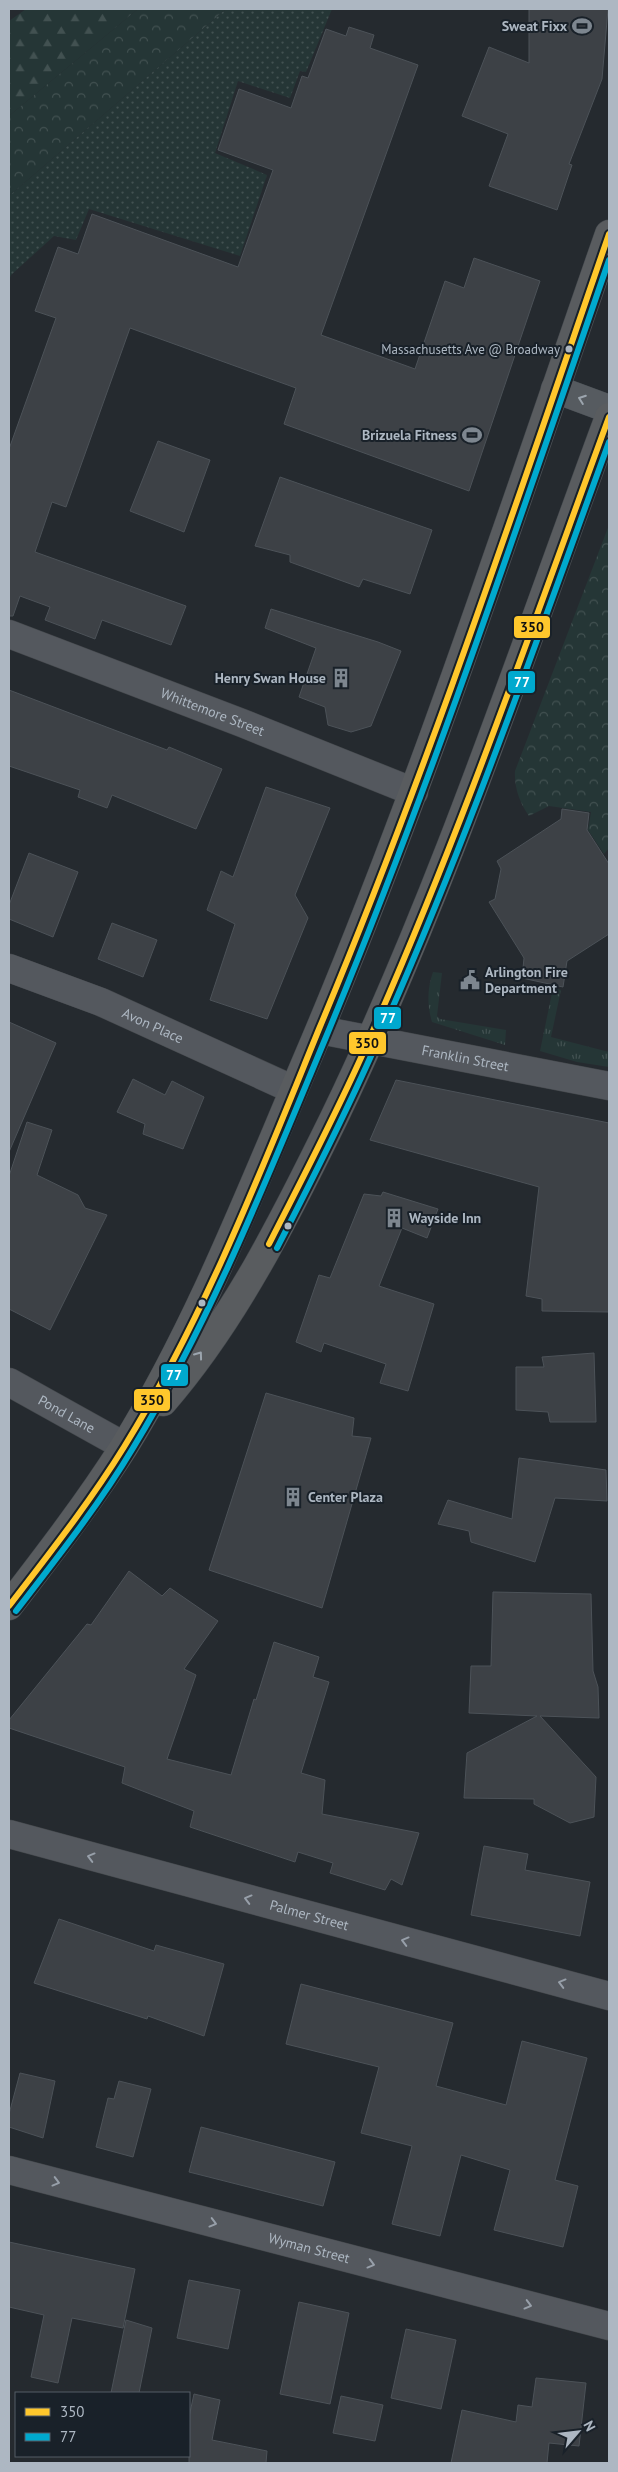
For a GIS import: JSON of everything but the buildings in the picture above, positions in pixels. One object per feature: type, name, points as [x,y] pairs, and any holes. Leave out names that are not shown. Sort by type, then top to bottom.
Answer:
[{"type":"highway","points":[[9,1606],[52,1550],[124,1446],[196,1310],[294,1090],[368,913],[414,792],[609,234]]},
{"type":"highway","points":[[124,1446],[178,1385],[223,1322],[276,1232],[316,1155],[371,1040],[464,809],[609,417]]},
{"type":"main road","points":[[555,389],[609,409]]},
{"type":"street","name":"Whittemore Street","points":[[9,634],[242,723],[414,792]]},
{"type":"street","name":"Avon Place","points":[[9,968],[101,1002],[294,1090]]},
{"type":"street","name":"Franklin Street","points":[[320,1030],[609,1086]]},
{"type":"street","name":"Pond Lane","points":[[9,1382],[124,1446]]},
{"type":"street","name":"Palmer Street","points":[[9,1834],[609,1996]]},
{"type":"street","name":"Wyman Street","points":[[9,2170],[609,2326]]},
{"type":"green space","points":[[26,9],[138,9],[9,116],[9,21]]},
{"type":"green space","points":[[138,9],[226,9],[9,196],[9,116]]},
{"type":"green space","points":[[226,9],[332,9],[306,72],[300,71],[290,98],[238,81],[215,153],[267,175],[240,256],[89,209],[76,240],[54,236],[11,275],[9,280],[9,196]]},
{"type":"green space","points":[[609,525],[609,848],[604,854],[588,830],[591,812],[549,806],[529,816],[518,795],[515,771]]},
{"type":"green space","points":[[433,972],[442,973],[437,1016],[440,1019],[506,1030],[505,1045],[432,1022],[428,997]]},
{"type":"green space","points":[[553,988],[561,990],[551,1037],[609,1052],[609,1067],[577,1062],[540,1051]]},
{"type":"transit line","name":"350","points":[[9,1606],[83,1508],[124,1447],[180,1346],[230,1242],[359,931],[397,833],[506,534],[609,234]]},
{"type":"transit line","name":"77","points":[[16,1611],[92,1511],[162,1399],[213,1297],[260,1194],[326,1037],[402,845],[473,651],[609,260]]},
{"type":"transit line","name":"350","points":[[269,1244],[357,1068],[433,888],[494,732],[609,417]]},
{"type":"transit line","name":"77","points":[[277,1248],[364,1072],[439,898],[498,747],[609,442]]},
{"type":"place","name":"Sweat Fixx","points":[[582,26]]},
{"type":"place","name":"Massachusetts Ave @ Broadway","points":[[569,349]]},
{"type":"place","name":"Brizuela Fitness","points":[[472,435]]},
{"type":"place","name":"Henry Swan House","points":[[341,678]]},
{"type":"place","name":"Arlington Fire Department","points":[[470,980]]},
{"type":"place","name":"Wayside Inn","points":[[394,1218]]},
{"type":"place","name":"Center Plaza","points":[[293,1497]]}]
